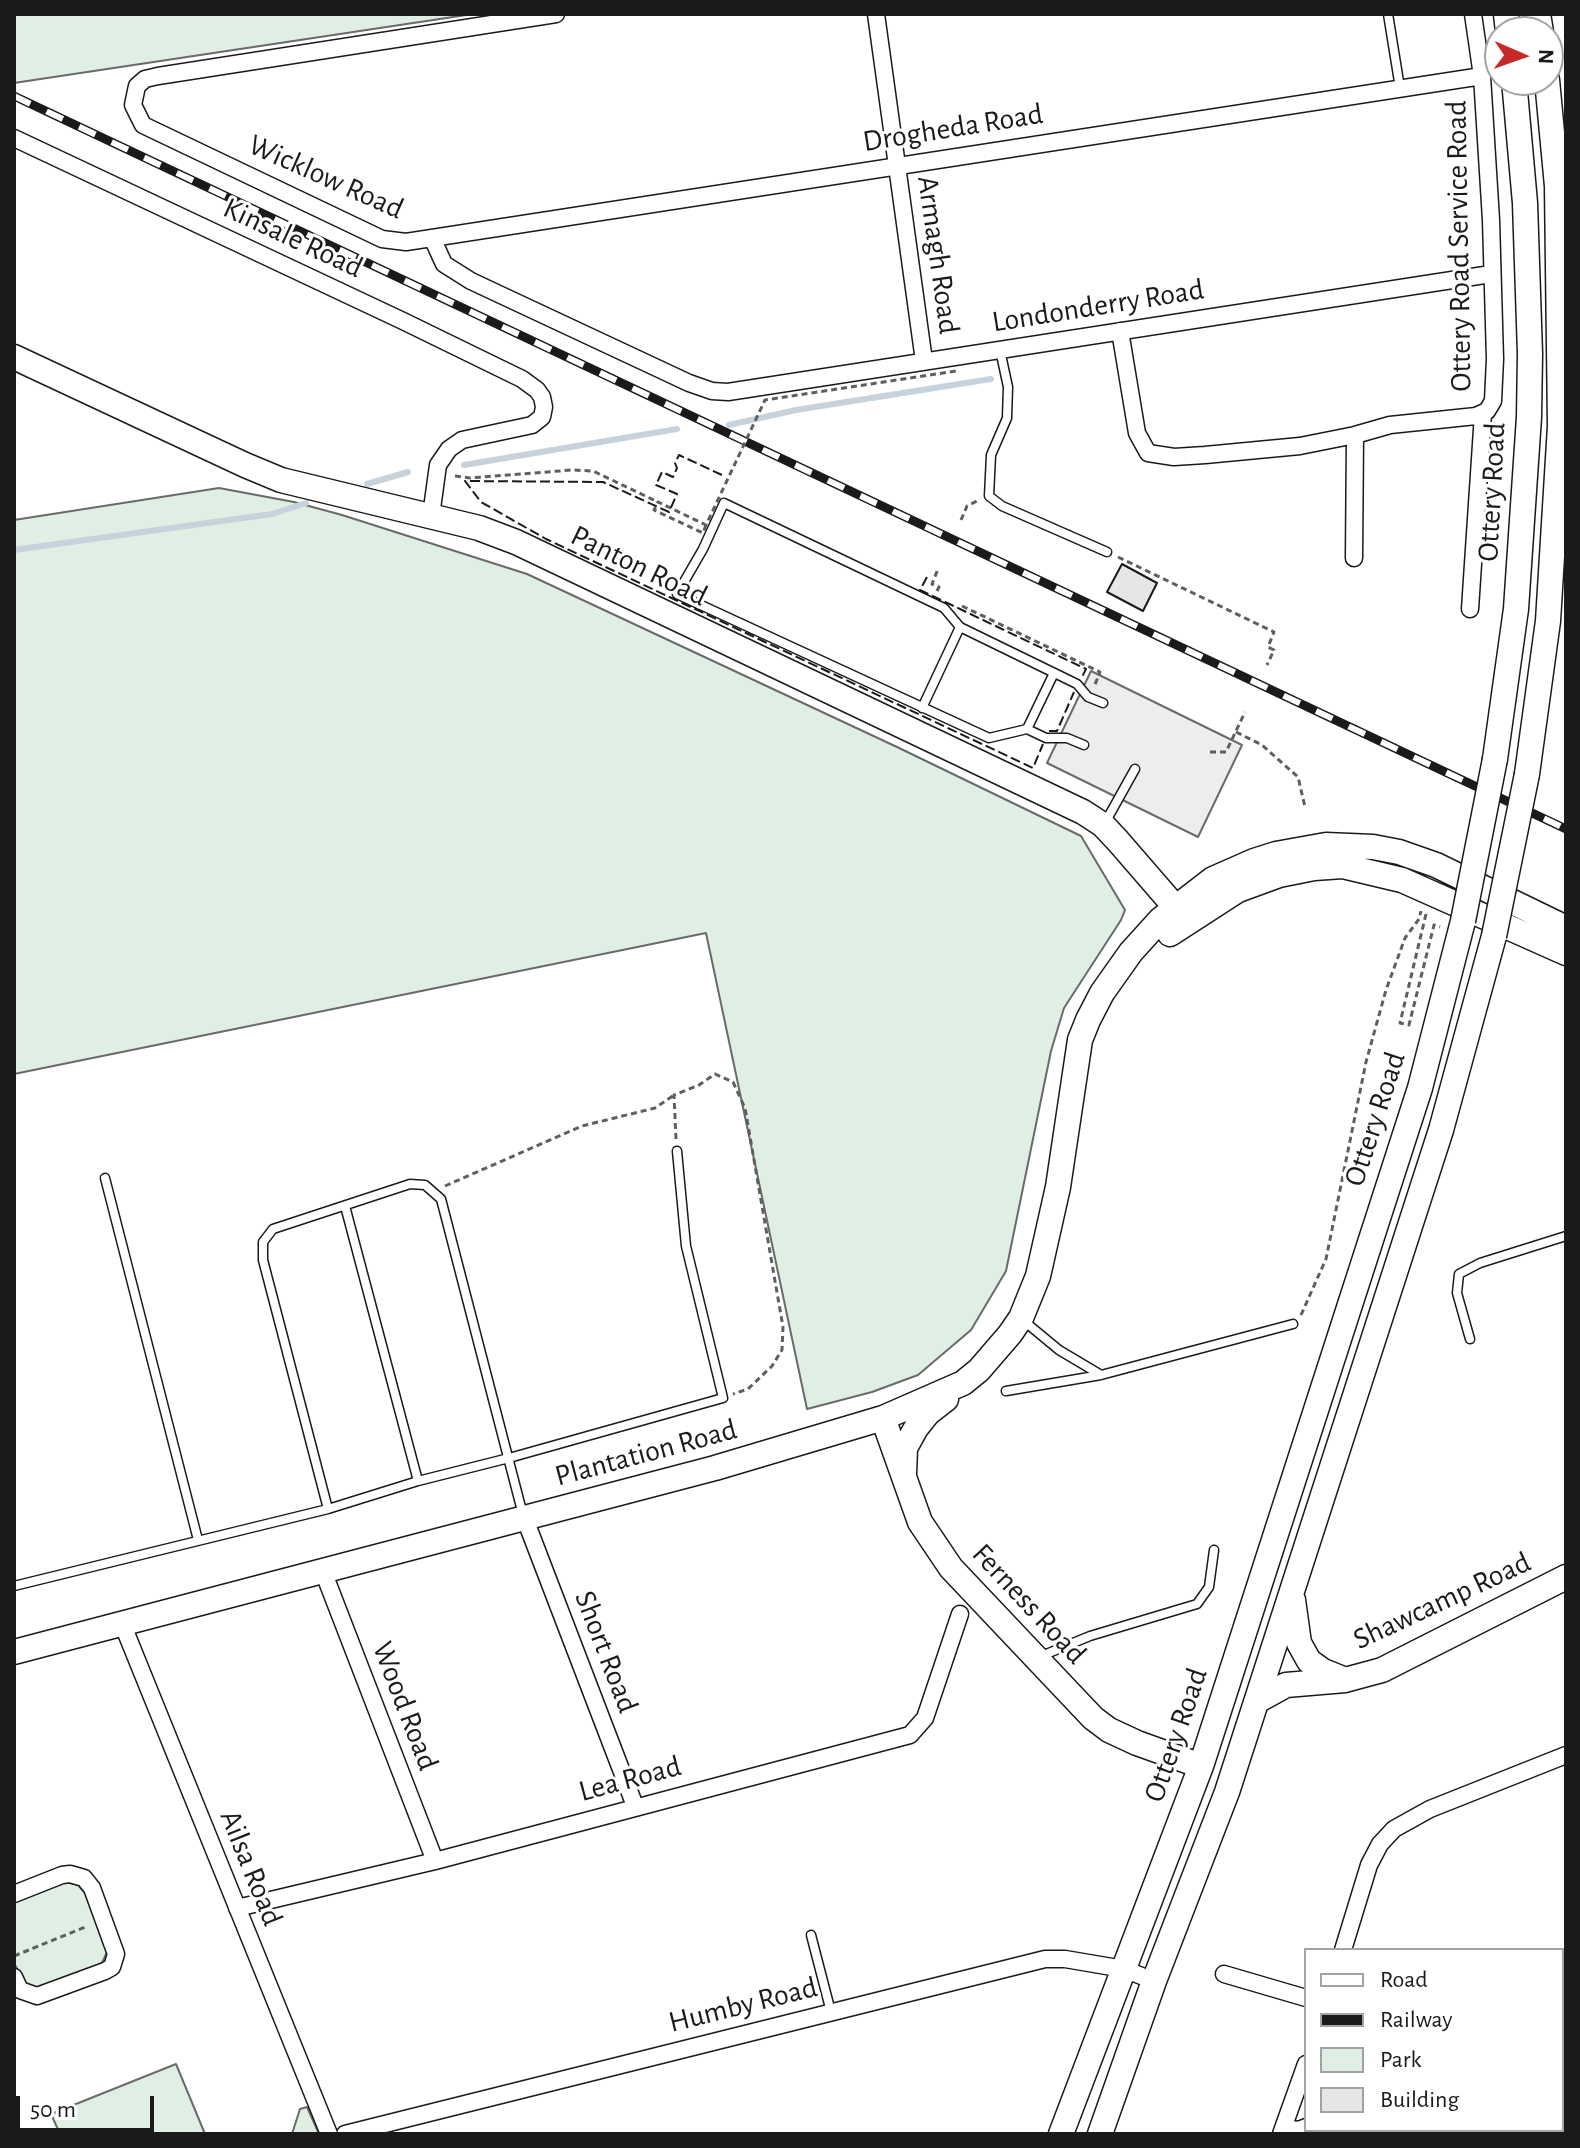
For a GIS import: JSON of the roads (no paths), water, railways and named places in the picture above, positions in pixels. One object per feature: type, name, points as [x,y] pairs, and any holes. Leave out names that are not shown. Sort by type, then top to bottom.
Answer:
[{"type":"street","name":"Wicklow Road","points":[[556,14],[158,76],[145,79],[137,86],[133,105],[143,125],[382,239],[400,242],[433,240],[439,259],[448,268],[689,383],[712,391]]},
{"type":"street","name":"Armagh Road","points":[[876,14],[924,361]]},
{"type":"street","name":"Ottery Road Service Road","points":[[1120,331],[1137,433],[1148,453],[1174,457],[1300,446],[1390,425],[1483,414],[1490,407],[1493,397],[1495,359],[1482,76],[1473,14]]},
{"type":"street","name":"Drogheda Road","points":[[433,240],[1482,76]]},
{"type":"street","name":"Ottery Road","points":[[1061,2134],[1201,1766],[1420,1088],[1452,924],[1495,759],[1516,609],[1529,417],[1530,339],[1525,203],[1515,96]]},
{"type":"street","points":[[1105,2132],[1154,1981],[1227,1792],[1257,1701],[1441,1130],[1494,936],[1527,774],[1548,621],[1560,426],[1557,186],[1549,96]]},
{"type":"street","name":"Kinsale Road","points":[[15,139],[530,383],[542,397],[542,417],[532,425],[462,440],[449,449],[438,465],[431,516]]},
{"type":"street","name":"Londonderry Road","points":[[712,391],[748,389],[1491,274]]},
{"type":"street","name":"Panton Road","points":[[14,357],[281,480],[479,528],[516,542],[1083,812],[1103,825],[1178,916]]},
{"type":"street","points":[[1470,609],[1483,414]]},
{"type":"street","points":[[1354,558],[1355,435]]},
{"type":"street","name":"Plantation Road","points":[[1077,1075],[1111,1001],[1178,916],[1213,879],[1254,861],[1301,849],[1350,845],[1399,852],[1429,863],[1566,928]]},
{"type":"street","name":"Plantation Road","points":[[14,1652],[715,1468],[883,1418],[963,1383],[995,1352],[1021,1318],[1047,1243],[1077,1075],[1080,1040],[1102,993],[1131,952],[1160,920],[1178,916],[1279,875],[1343,866],[1402,880],[1566,953]]},
{"type":"street","points":[[1131,952],[1141,932],[1147,907],[1141,870]]},
{"type":"street","points":[[904,1480],[903,1457],[916,1428],[963,1383]]},
{"type":"street","name":"Ferness Road","points":[[883,1418],[920,1522],[951,1568],[1078,1705],[1109,1730],[1201,1766]]},
{"type":"street","name":"Short Road","points":[[525,1519],[635,1806]]},
{"type":"street","name":"Wood Road","points":[[323,1571],[435,1861]]},
{"type":"street","name":"Shawcamp Road","points":[[1257,1701],[1286,1685],[1345,1680],[1382,1670],[1566,1577]]},
{"type":"street","name":"Shawcamp Road","points":[[1292,1592],[1299,1643],[1309,1661],[1345,1680]]},
{"type":"street","name":"Lea Road","points":[[237,1908],[435,1861],[910,1735],[925,1718],[960,1614]]},
{"type":"street","name":"Ailsa Road","points":[[122,1623],[329,2134]]},
{"type":"street","points":[[1344,1948],[1369,1865],[1380,1844],[1394,1829],[1430,1809],[1566,1755]]},
{"type":"street","points":[[14,1894],[62,1875],[78,1875],[92,1888],[116,1954],[112,1967],[105,1971],[37,1996],[20,1990],[14,1977]]},
{"type":"street","name":"Humby Road","points":[[345,2134],[1045,1959],[1065,1959],[1124,1969],[1154,1981]]},
{"type":"street","points":[[1224,1974],[1304,1997]]},
{"type":"street","points":[[1304,2070],[1282,2131],[1304,2128]]},
{"type":"lane","points":[[1388,14],[1400,89]]},
{"type":"lane","points":[[1000,350],[1008,387],[1007,418],[991,455],[989,496],[1002,506],[1107,552]]},
{"type":"lane","points":[[1084,745],[1067,738],[1046,738],[1027,729],[989,738],[677,594],[703,549],[724,503],[944,608],[960,627],[1077,684],[1088,697],[1103,703]]},
{"type":"lane","points":[[922,708],[960,627]]},
{"type":"lane","points":[[1027,729],[1054,673]]},
{"type":"lane","points":[[1103,825],[1135,769]]},
{"type":"lane","points":[[14,1586],[328,1509],[418,1481],[723,1398],[686,1246],[677,1151]]},
{"type":"lane","points":[[105,1178],[198,1540]]},
{"type":"lane","points":[[328,1509],[261,1252],[265,1236],[273,1229],[399,1186],[425,1185],[441,1199],[444,1209],[525,1519]]},
{"type":"lane","points":[[345,1206],[418,1481]]},
{"type":"lane","points":[[1470,1339],[1457,1293],[1459,1274],[1480,1263],[1566,1236]]},
{"type":"lane","points":[[1021,1318],[1059,1350],[1101,1375]]},
{"type":"lane","points":[[1006,1391],[1101,1375],[1293,1324]]},
{"type":"lane","points":[[1035,1658],[1090,1636],[1197,1604],[1209,1587],[1214,1550]]},
{"type":"lane","points":[[811,1935],[831,2012]]},
{"type":"waterway","points":[[729,425],[796,410],[991,379]]},
{"type":"waterway","points":[[464,465],[677,429]]},
{"type":"waterway","points":[[367,484],[408,472]]},
{"type":"waterway","points":[[14,550],[272,514],[306,503]]},
{"type":"railway","points":[[14,96],[1566,829]]}]
